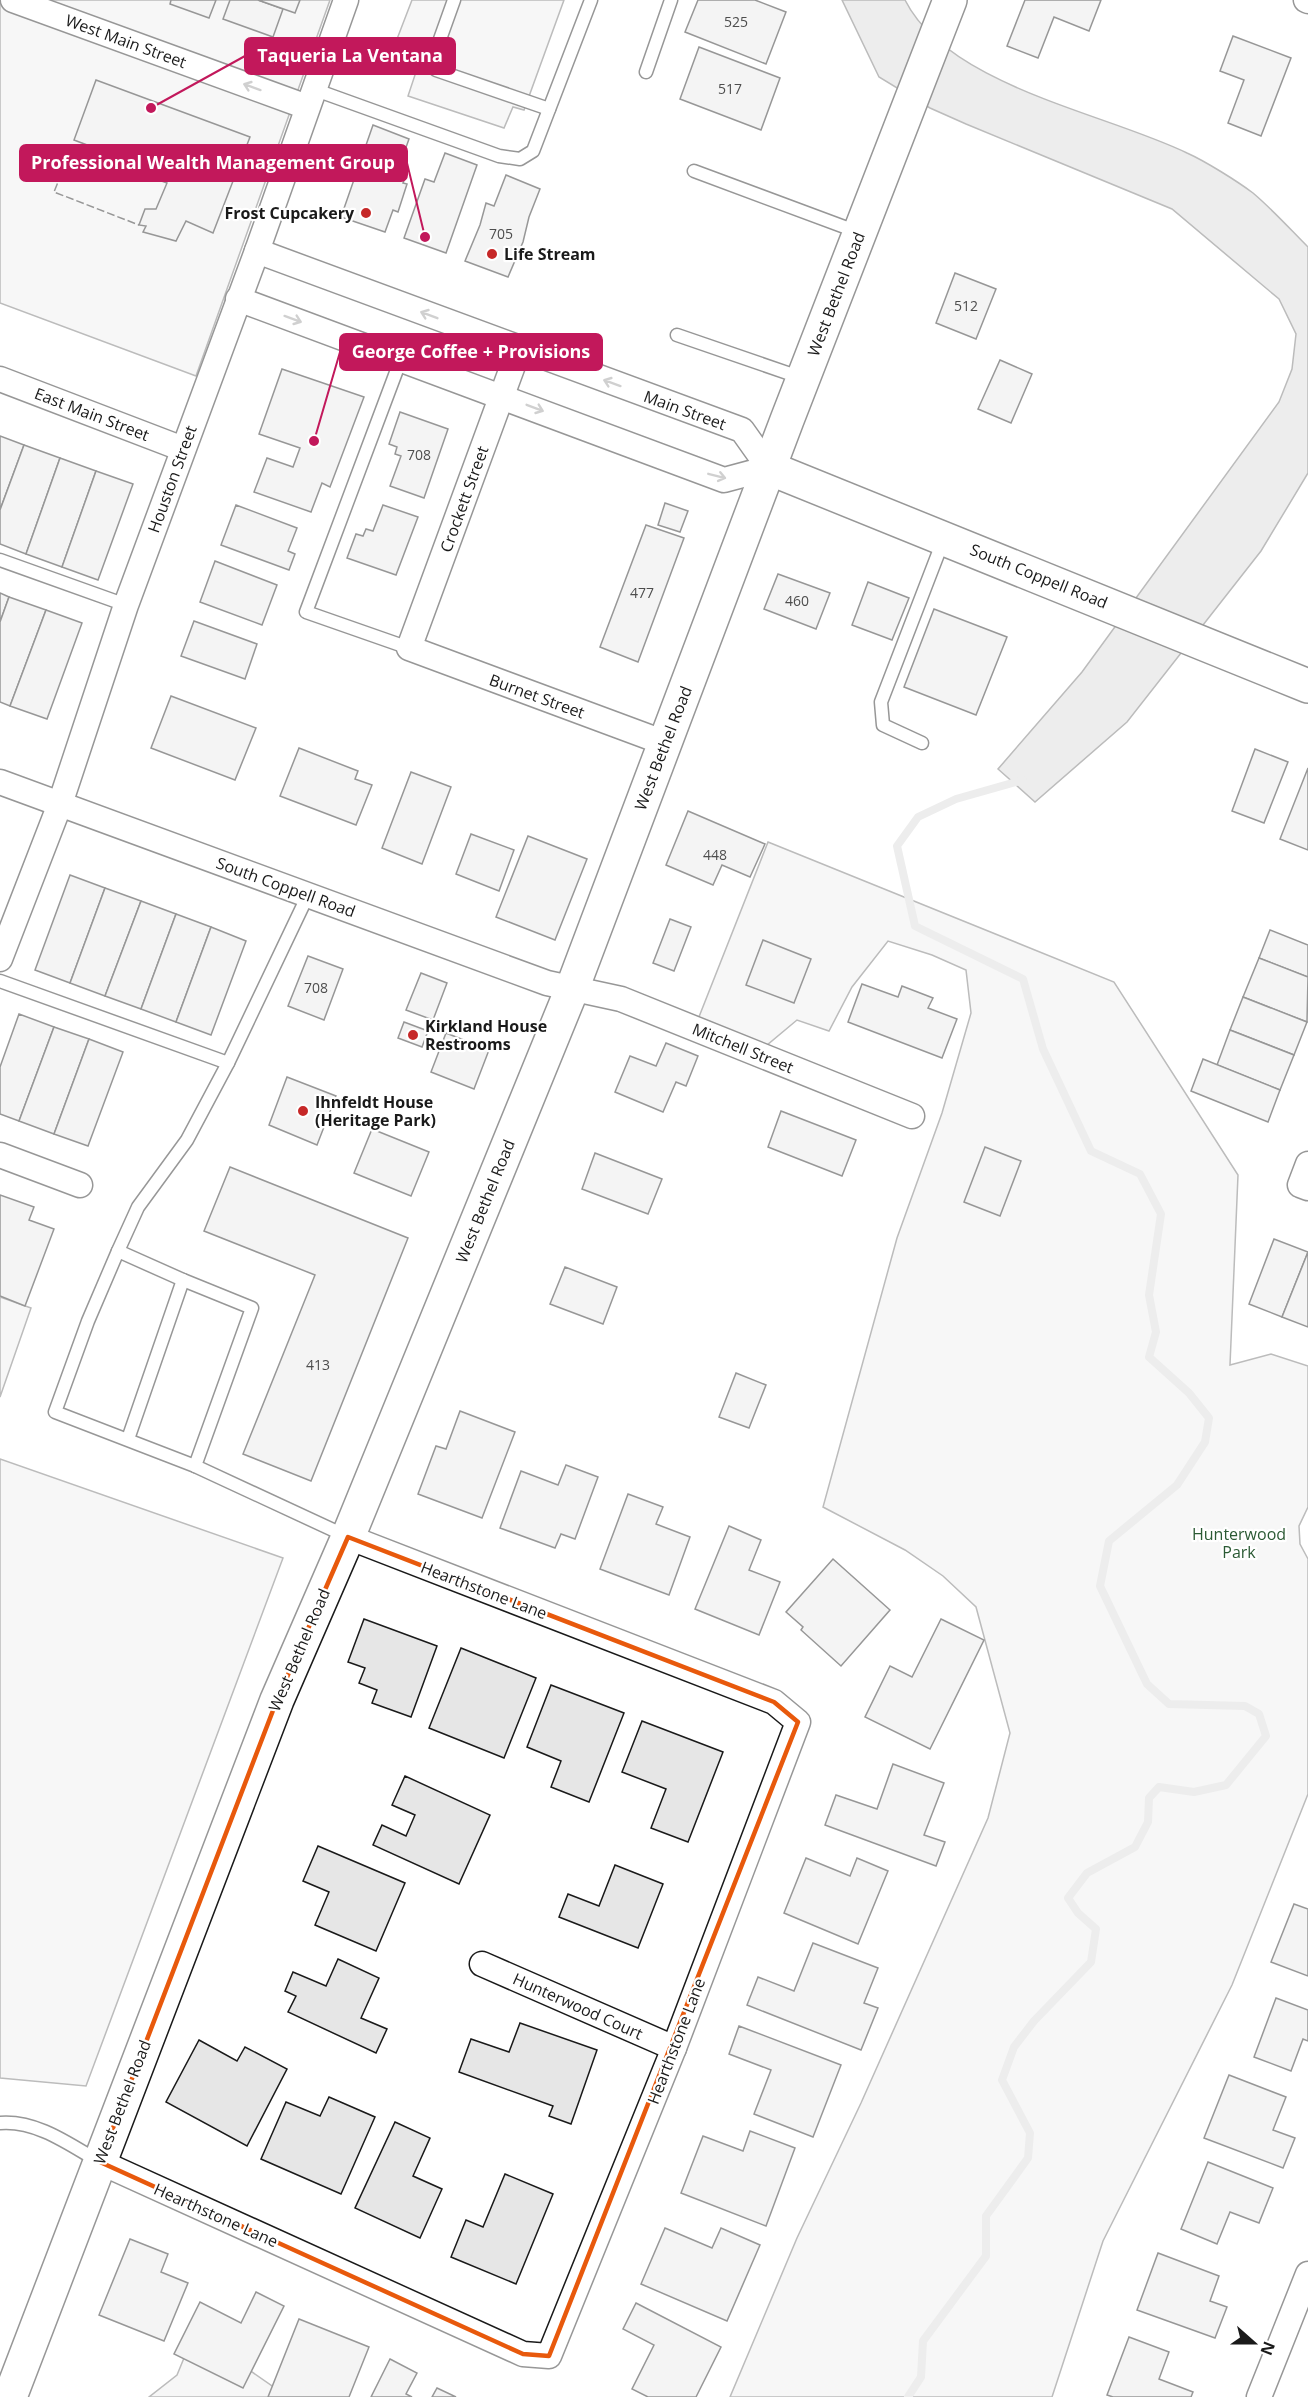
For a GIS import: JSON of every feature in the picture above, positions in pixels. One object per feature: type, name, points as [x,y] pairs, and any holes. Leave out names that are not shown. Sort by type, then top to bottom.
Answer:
[{"type":"main road","name":"West Bethel Road","points":[[10,2397],[277,1700],[348,1537],[572,989],[803,378],[944,14]]},
{"type":"main road","name":"South Coppell Road","points":[[770,468],[1308,686]]},
{"type":"street","name":"West Main Street","points":[[13,0],[310,98]]},
{"type":"street","name":"Houston Street","points":[[0,959],[60,804],[126,605],[257,251],[346,0]]},
{"type":"street","name":"Main Street","points":[[257,251],[742,430],[770,468]]},
{"type":"street","points":[[238,299],[724,480],[770,468]]},
{"type":"street","name":"Crockett Street","points":[[409,648],[519,349]]},
{"type":"street","name":"East Main Street","points":[[0,380],[183,448]]},
{"type":"street","name":"Burnet Street","points":[[409,648],[665,743]]},
{"type":"street","name":"South Coppell Road","points":[[0,782],[547,983],[572,989]]},
{"type":"street","name":"Mitchell Street","points":[[572,989],[621,999],[912,1116]]},
{"type":"street","points":[[0,1155],[80,1185]]},
{"type":"street","name":"Hearthstone Lane","points":[[99,2162],[524,2354],[549,2356],[674,2048],[798,1722],[774,1702],[348,1537]]},
{"type":"street","name":"Hunterwood Court","points":[[482,1964],[674,2048]]},
{"type":"street","points":[[1259,2397],[1308,2274]]},
{"type":"lane","points":[[454,0],[434,56],[436,70],[549,109]]},
{"type":"lane","points":[[310,98],[499,156],[520,159],[533,151],[591,0]]},
{"type":"lane","points":[[646,72],[670,0]]},
{"type":"lane","points":[[694,171],[860,233]]},
{"type":"lane","points":[[677,335],[803,378]]},
{"type":"lane","points":[[401,359],[306,612],[409,648]]},
{"type":"lane","points":[[922,743],[883,725],[880,702],[944,538]]},
{"type":"lane","points":[[0,560],[126,605]]},
{"type":"lane","points":[[308,896],[228,1063],[187,1140],[138,1207],[88,1321],[55,1412],[195,1466],[348,1537]]},
{"type":"lane","points":[[0,981],[228,1063]]},
{"type":"lane","points":[[118,1251],[183,1281],[252,1308],[195,1466]]},
{"type":"lane","points":[[128,1439],[183,1281]]},
{"type":"lane","points":[[0,2123],[16,2122],[54,2135],[99,2162]]},
{"type":"highlighted area","points":[[348,1537],[774,1702],[798,1722],[549,2356],[523,2354],[100,2162],[277,1700]]},
{"type":"shaded area","points":[[0,0],[330,0],[196,376],[0,303]]},
{"type":"shaded area","points":[[412,0],[564,0],[524,110],[513,107],[504,128],[408,96],[419,63],[392,52]]},
{"type":"shaded area","points":[[842,0],[905,0],[926,30],[956,55],[992,76],[1031,94],[1153,138],[1203,161],[1253,193],[1308,247],[1308,473],[1261,551],[1127,722],[1035,802],[998,769],[1082,672],[1279,402],[1292,369],[1296,334],[1279,299],[1172,209],[930,108],[879,77]]},
{"type":"shaded area","points":[[768,842],[1114,982],[1238,1175],[1230,1365],[1271,1354],[1308,1366],[1308,1507],[1299,1526],[1300,1544],[1308,1559],[1308,1794],[1232,1985],[1103,2241],[1052,2397],[730,2397],[797,2238],[861,2103],[988,1818],[1010,1733],[976,1607],[943,1576],[905,1550],[823,1507],[897,1238],[942,1113],[971,1013],[966,970],[932,955],[888,941],[852,987],[829,1031],[797,1020],[755,1055],[693,1032]]},
{"type":"shaded area","points":[[0,1297],[31,1308],[0,1397]]},
{"type":"shaded area","points":[[0,1459],[283,1558],[86,2086],[0,2078]]},
{"type":"shaded area","points":[[191,2341],[229,2356],[288,2397],[149,2397],[177,2375]]},
{"type":"building","points":[[171,0],[216,0],[209,18],[170,4]]},
{"type":"building","points":[[230,0],[258,0],[283,9],[273,37],[223,19]]},
{"type":"building","points":[[258,0],[300,0],[295,13]]},
{"type":"building","points":[[698,0],[755,0],[786,12],[766,64],[685,32]]},
{"type":"building","points":[[1025,0],[1101,0],[1089,31],[1054,17],[1038,58],[1007,46]]},
{"type":"building","points":[[1233,36],[1291,58],[1261,136],[1228,123],[1244,80],[1220,71]]},
{"type":"building","points":[[699,47],[780,78],[761,130],[680,99]]},
{"type":"building","points":[[96,80],[250,137],[213,233],[186,221],[176,241],[143,232],[146,226],[139,225],[145,209],[156,209],[167,183],[129,169],[132,162],[74,140]]},
{"type":"building","points":[[373,125],[409,139],[399,167],[408,170],[403,183],[407,184],[398,212],[393,210],[385,232],[341,217]]},
{"type":"building","points":[[445,153],[477,165],[446,253],[404,238],[425,179],[434,182]]},
{"type":"building","points":[[506,175],[540,189],[529,217],[523,242],[508,277],[465,261],[480,225],[486,203],[494,206]]},
{"type":"building","points":[[955,273],[996,289],[976,339],[936,323]]},
{"type":"building","points":[[1000,360],[1032,374],[1011,423],[978,409]]},
{"type":"building","points":[[282,369],[364,397],[330,487],[322,483],[311,512],[254,492],[267,458],[293,467],[300,448],[259,434]]},
{"type":"building","points":[[400,412],[448,429],[424,498],[390,486],[401,456],[395,454],[397,447],[389,444]]},
{"type":"building","points":[[0,436],[24,445],[0,510]]},
{"type":"building","points":[[24,445],[60,458],[26,554],[0,544],[0,510]]},
{"type":"building","points":[[60,458],[96,471],[62,567],[26,554]]},
{"type":"building","points":[[96,471],[133,484],[98,580],[62,567]]},
{"type":"building","points":[[665,503],[688,511],[680,532],[658,525]]},
{"type":"building","points":[[236,505],[297,528],[288,551],[295,554],[289,570],[221,545]]},
{"type":"building","points":[[383,505],[418,517],[396,575],[347,558],[356,534],[363,536],[366,529],[373,531]]},
{"type":"building","points":[[646,525],[684,538],[638,662],[600,647]]},
{"type":"building","points":[[215,561],[277,585],[262,625],[200,602]]},
{"type":"building","points":[[778,574],[830,593],[816,629],[764,609]]},
{"type":"building","points":[[868,582],[909,598],[892,640],[852,625]]},
{"type":"building","points":[[0,593],[9,597],[0,622]]},
{"type":"building","points":[[9,597],[46,610],[10,706],[0,702],[0,622]]},
{"type":"building","points":[[934,609],[1007,637],[976,715],[904,687]]},
{"type":"building","points":[[46,610],[82,623],[47,719],[10,706]]},
{"type":"building","points":[[194,621],[257,644],[245,679],[181,656]]},
{"type":"building","points":[[171,696],[256,728],[235,780],[151,748]]},
{"type":"building","points":[[299,748],[358,771],[355,779],[372,785],[356,825],[280,796]]},
{"type":"building","points":[[1255,749],[1288,762],[1264,823],[1232,811]]},
{"type":"building","points":[[1308,768],[1308,850],[1280,839]]},
{"type":"building","points":[[411,772],[451,787],[422,864],[382,848]]},
{"type":"building","points":[[688,811],[765,844],[750,877],[722,865],[713,885],[666,865]]},
{"type":"building","points":[[471,834],[514,850],[499,891],[456,874]]},
{"type":"building","points":[[528,836],[587,859],[555,940],[496,917]]},
{"type":"building","points":[[70,875],[105,888],[70,983],[35,970]]},
{"type":"building","points":[[105,888],[141,901],[105,996],[70,983]]},
{"type":"building","points":[[141,901],[176,914],[141,1009],[105,996]]},
{"type":"building","points":[[176,914],[211,927],[176,1022],[141,1009]]},
{"type":"building","points":[[670,919],[691,927],[674,971],[653,963]]},
{"type":"building","points":[[211,927],[246,941],[211,1035],[176,1022]]},
{"type":"building","points":[[1270,930],[1308,945],[1308,977],[1259,958]]},
{"type":"building","points":[[763,940],[811,959],[794,1003],[746,985]]},
{"type":"building","points":[[308,956],[343,969],[324,1020],[288,1006]]},
{"type":"building","points":[[1259,958],[1308,977],[1307,1022],[1243,997]]},
{"type":"building","points":[[421,973],[447,983],[433,1020],[406,1010]]},
{"type":"building","points":[[862,984],[898,997],[902,986],[933,998],[928,1008],[957,1019],[942,1058],[848,1022]]},
{"type":"building","points":[[1243,997],[1307,1022],[1294,1055],[1230,1030]]},
{"type":"building","points":[[19,1014],[54,1027],[19,1121],[0,1114],[0,1067]]},
{"type":"building","name":"Kirkland House Restrooms","points":[[404,1022],[428,1031],[422,1047],[398,1038]]},
{"type":"building","points":[[54,1027],[89,1039],[54,1134],[19,1121]]},
{"type":"building","points":[[1230,1030],[1294,1055],[1280,1090],[1217,1065]]},
{"type":"building","points":[[446,1033],[489,1050],[474,1089],[431,1072]]},
{"type":"building","points":[[89,1039],[123,1052],[88,1146],[54,1134]]},
{"type":"building","points":[[666,1043],[698,1056],[686,1086],[676,1082],[663,1112],[615,1092],[630,1056],[656,1066]]},
{"type":"building","points":[[1203,1059],[1280,1090],[1268,1122],[1191,1091]]},
{"type":"building","name":"Ihnfeldt House (Heritage Park)","points":[[287,1077],[336,1096],[317,1145],[269,1125]]},
{"type":"building","points":[[781,1111],[856,1140],[842,1176],[768,1147]]},
{"type":"building","points":[[372,1129],[429,1152],[411,1196],[354,1173]]},
{"type":"building","points":[[985,1147],[1021,1161],[1000,1216],[964,1202]]},
{"type":"building","points":[[595,1153],[662,1179],[648,1214],[582,1189]]},
{"type":"building","points":[[230,1167],[408,1238],[311,1481],[243,1454],[315,1275],[204,1231]]},
{"type":"building","points":[[0,1195],[34,1207],[29,1220],[54,1229],[25,1306],[0,1296]]},
{"type":"building","points":[[1274,1239],[1308,1252],[1282,1317],[1249,1304]]},
{"type":"building","points":[[1308,1252],[1308,1327],[1282,1317]]},
{"type":"building","points":[[565,1267],[617,1287],[603,1324],[550,1304]]},
{"type":"building","points":[[736,1373],[766,1385],[749,1428],[719,1417]]},
{"type":"building","points":[[460,1411],[515,1432],[482,1518],[418,1494],[436,1446],[446,1449]]},
{"type":"building","points":[[566,1465],[598,1477],[575,1539],[561,1534],[555,1548],[500,1528],[521,1471],[558,1485]]},
{"type":"building","points":[[628,1494],[663,1507],[656,1524],[690,1537],[669,1595],[600,1569]]},
{"type":"building","points":[[729,1526],[761,1540],[749,1570],[780,1582],[759,1635],[695,1609]]},
{"type":"building","points":[[833,1559],[890,1610],[841,1666],[801,1630],[803,1627],[786,1612]]},
{"type":"building","points":[[364,1619],[437,1646],[411,1717],[372,1703],[377,1690],[359,1683],[365,1668],[348,1662]]},
{"type":"building","points":[[941,1619],[984,1640],[930,1749],[865,1717],[890,1666],[912,1677]]},
{"type":"building","points":[[461,1648],[536,1678],[504,1758],[429,1728]]},
{"type":"building","points":[[551,1685],[624,1713],[589,1802],[551,1787],[561,1761],[527,1747]]},
{"type":"building","points":[[642,1721],[723,1752],[688,1842],[651,1828],[666,1789],[622,1772]]},
{"type":"building","points":[[893,1764],[944,1783],[924,1835],[945,1842],[936,1866],[825,1825],[836,1795],[877,1809]]},
{"type":"building","points":[[405,1776],[490,1815],[459,1884],[373,1845],[382,1825],[406,1836],[415,1815],[392,1805]]},
{"type":"building","points":[[318,1846],[405,1883],[376,1951],[315,1925],[329,1892],[303,1881]]},
{"type":"building","points":[[806,1858],[850,1876],[857,1858],[888,1871],[858,1944],[784,1913]]},
{"type":"building","points":[[615,1865],[663,1884],[638,1948],[559,1917],[568,1894],[599,1906]]},
{"type":"building","points":[[1294,1904],[1308,1909],[1308,1976],[1271,1962]]},
{"type":"building","points":[[813,1943],[878,1968],[864,2003],[878,2008],[861,2050],[747,2005],[758,1977],[794,1991]]},
{"type":"building","points":[[338,1959],[379,1978],[361,2018],[387,2029],[376,2053],[288,2012],[296,1996],[285,1991],[293,1972],[326,1986]]},
{"type":"building","points":[[1276,1998],[1308,2010],[1308,2041],[1303,2039],[1291,2071],[1254,2057]]},
{"type":"building","points":[[520,2023],[597,2050],[571,2124],[549,2116],[553,2106],[459,2072],[471,2039],[509,2052]]},
{"type":"building","points":[[739,2026],[841,2065],[813,2137],[754,2114],[771,2070],[729,2054]]},
{"type":"building","points":[[199,2040],[237,2061],[245,2047],[287,2069],[247,2146],[166,2102]]},
{"type":"building","points":[[1229,2075],[1286,2097],[1273,2130],[1295,2138],[1283,2168],[1204,2138]]},
{"type":"building","points":[[329,2097],[375,2117],[341,2194],[261,2159],[286,2102],[320,2116]]},
{"type":"building","points":[[395,2122],[430,2138],[413,2176],[442,2189],[420,2238],[355,2208]]},
{"type":"building","points":[[750,2131],[795,2148],[766,2226],[681,2193],[703,2136],[743,2151]]},
{"type":"building","points":[[1208,2162],[1273,2188],[1259,2223],[1230,2212],[1217,2244],[1181,2229]]},
{"type":"building","points":[[505,2174],[553,2194],[516,2284],[451,2257],[466,2220],[483,2227]]},
{"type":"building","points":[[665,2228],[712,2248],[721,2228],[760,2245],[727,2321],[641,2284]]},
{"type":"building","points":[[130,2239],[168,2254],[161,2272],[188,2283],[164,2341],[99,2315]]},
{"type":"building","points":[[1158,2253],[1219,2276],[1210,2301],[1227,2307],[1215,2338],[1137,2310]]},
{"type":"building","points":[[256,2292],[284,2306],[243,2388],[174,2354],[200,2302],[241,2323]]},
{"type":"building","points":[[636,2303],[721,2347],[696,2397],[648,2397],[632,2389],[654,2345],[623,2329]]},
{"type":"building","points":[[299,2319],[369,2347],[349,2397],[268,2397]]},
{"type":"building","points":[[1129,2337],[1169,2352],[1159,2379],[1193,2392],[1191,2397],[1113,2397],[1107,2395]]},
{"type":"building","points":[[390,2359],[417,2373],[406,2394],[412,2397],[371,2397]]},
{"type":"building","points":[[437,2388],[456,2397],[432,2397]]},
{"type":"waterway","points":[[908,2397],[921,2377],[923,2341],[986,2256],[986,2216],[1028,2158],[1030,2133],[1002,2080],[1014,2047],[1034,2021],[1091,1962],[1096,1929],[1078,1913],[1068,1898],[1087,1873],[1135,1847],[1148,1822],[1149,1798],[1159,1787],[1194,1792],[1226,1785],[1266,1736],[1259,1714],[1245,1706],[1169,1704],[1147,1684],[1100,1586],[1109,1541],[1177,1485],[1205,1442],[1209,1418],[1189,1393],[1149,1357],[1156,1332],[1149,1295],[1161,1214],[1140,1174],[1091,1151],[1043,1049],[1023,979],[915,926],[897,846],[918,817],[956,799],[1023,780]]},
{"type":"fence","points":[[83,143],[72,168],[65,165],[54,192],[139,225]]},
{"type":"place","name":"Taqueria La Ventana","points":[[151,108]]},
{"type":"place","name":"Frost Cupcakery","points":[[366,213]]},
{"type":"place","name":"Professional Wealth Management Group","points":[[425,237]]},
{"type":"place","name":"Life Stream","points":[[492,254]]},
{"type":"place","name":"George Coffee + Provisions","points":[[314,441]]},
{"type":"place","name":"Kirkland House Restrooms","points":[[413,1035]]},
{"type":"place","name":"Ihnfeldt House (Heritage Park)","points":[[303,1111]]},
{"type":"park label","name":"Hunterwood Park","points":[[1239,1543]]}]
